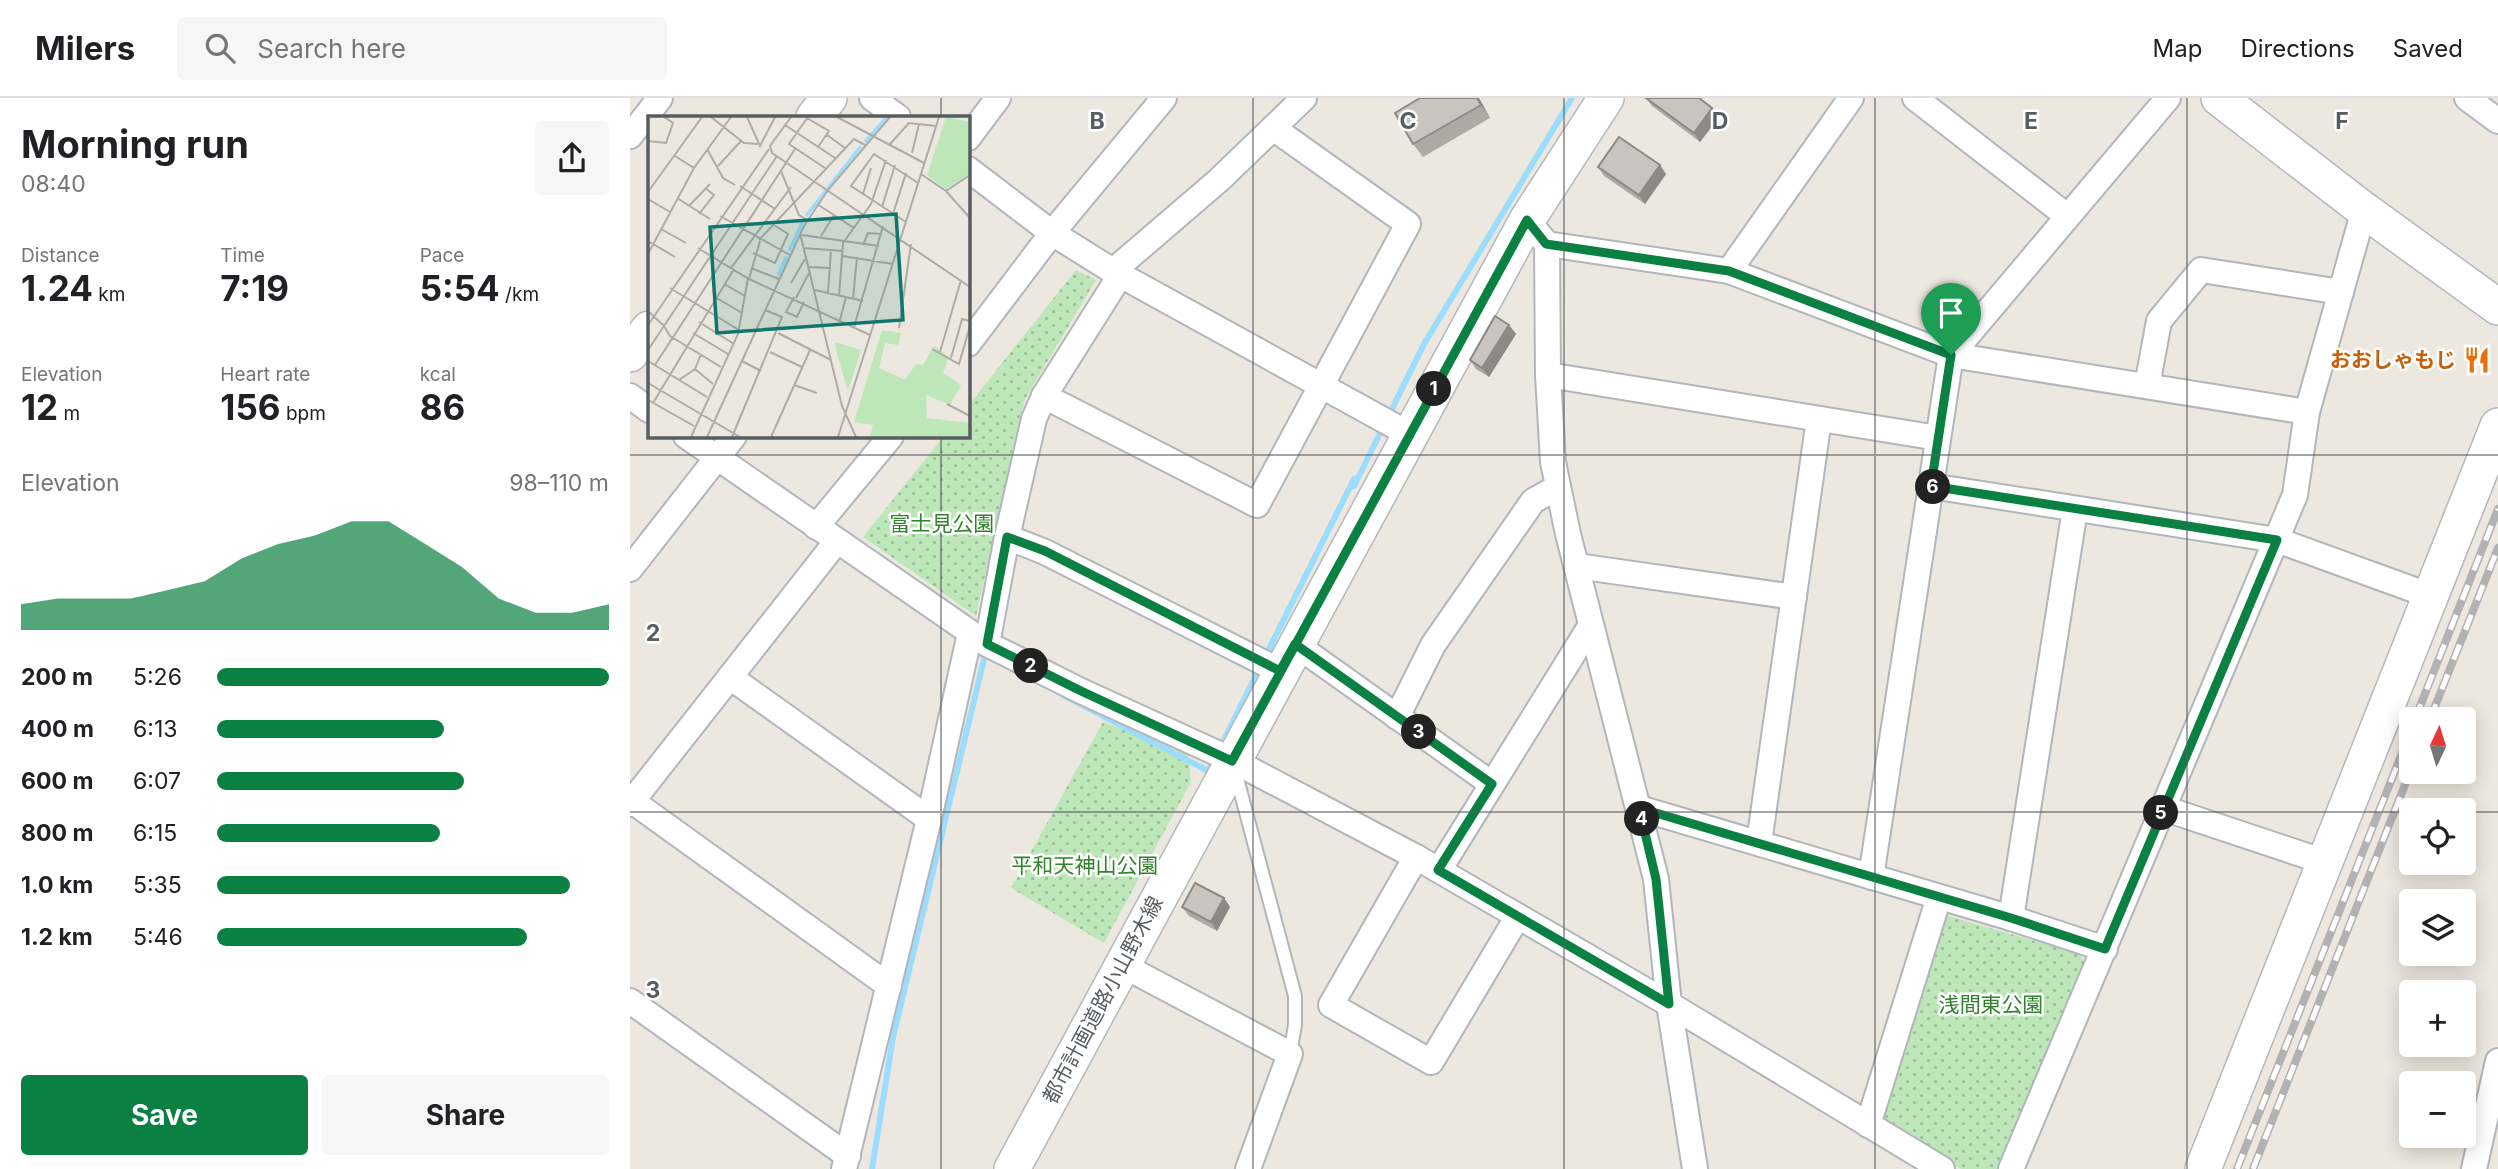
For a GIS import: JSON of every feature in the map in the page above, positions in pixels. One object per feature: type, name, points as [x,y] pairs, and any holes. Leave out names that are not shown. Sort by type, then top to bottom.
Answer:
[{"type":"street","points":[[630,136],[660,98]]},
{"type":"street","points":[[815,116],[829,98]]},
{"type":"street","points":[[872,98],[897,116]]},
{"type":"street","points":[[970,135],[999,98]]},
{"type":"street","points":[[970,341],[1052,233],[1164,98]]},
{"type":"street","points":[[630,1001],[846,1163],[929,819],[1007,537],[1034,419],[1044,396],[1117,273],[1304,98]]},
{"type":"street","points":[[1729,271],[1851,98]]},
{"type":"street","points":[[1915,98],[2067,216]]},
{"type":"street","points":[[1871,877],[1951,355],[2168,98]]},
{"type":"street","points":[[2219,98],[2364,210],[2498,307]]},
{"type":"street","points":[[2468,98],[2498,121]]},
{"type":"street","name":"都市計画道路小山野木線","points":[[1012,1169],[1409,434],[1537,232],[1604,99]]},
{"type":"street","points":[[1044,396],[1257,505],[1408,224],[1273,128]]},
{"type":"street","points":[[970,171],[1052,233],[1117,273],[1409,434]]},
{"type":"street","points":[[2011,1169],[2295,495],[2307,412],[2364,210]]},
{"type":"street","points":[[1695,1169],[1669,1004],[1656,879],[1567,534],[1553,462],[1537,232],[1729,271],[1951,355],[2307,412]]},
{"type":"street","points":[[2147,386],[2159,321],[2201,270],[2341,292]]},
{"type":"street","points":[[630,354],[648,330]]},
{"type":"street","points":[[1548,375],[1938,438]]},
{"type":"street","points":[[630,397],[648,409]]},
{"type":"street","points":[[1759,843],[1819,419]]},
{"type":"street","points":[[2203,1169],[2498,426]]},
{"type":"street","points":[[689,438],[979,639],[1081,691],[1232,761],[1416,857],[1669,1004],[1942,1169]]},
{"type":"street","points":[[630,569],[732,438]]},
{"type":"street","points":[[816,527],[889,438]]},
{"type":"street","points":[[1397,717],[1433,645],[1533,501],[1558,486]]},
{"type":"street","points":[[1931,486],[2277,540],[2431,596]]},
{"type":"street","points":[[2011,918],[2075,509]]},
{"type":"street","points":[[1007,537],[1045,551],[1288,658],[1397,717],[1492,784]]},
{"type":"street","points":[[837,541],[631,802],[889,986]]},
{"type":"street","points":[[1577,566],[1794,597]]},
{"type":"street","points":[[1438,870],[1591,625]]},
{"type":"street","points":[[730,677],[929,819]]},
{"type":"street","points":[[1639,808],[2011,918],[2105,949]]},
{"type":"street","points":[[2163,808],[2325,862]]},
{"type":"street","points":[[1416,857],[1331,1005],[1432,1062],[1518,916]]},
{"type":"street","points":[[1868,1125],[1939,897]]},
{"type":"street","points":[[1122,965],[1290,1054],[1248,1169]]},
{"type":"street","points":[[2474,1169],[2498,1061]]},
{"type":"lane","points":[[1232,761],[1295,996],[1295,1025],[1290,1054]]},
{"type":"green space","name":"富士見公園","points":[[1076,270],[1096,280],[1025,399],[976,616],[863,537],[942,438],[970,438],[970,403]]},
{"type":"green space","name":"平和天神山公園","points":[[1103,722],[1188,754],[1191,782],[1104,943],[1011,888]]},
{"type":"green space","name":"浅間東公園","points":[[1942,914],[2079,954],[2086,964],[2002,1169],[1961,1169],[1882,1120]]},
{"type":"building","points":[[1420,98],[1477,98],[1481,105],[1413,144],[1395,113]]},
{"type":"building","points":[[1646,98],[1699,98],[1712,108],[1694,133]]},
{"type":"building","points":[[1619,137],[1660,165],[1639,195],[1598,167]]},
{"type":"building","points":[[1495,316],[1509,325],[1482,368],[1470,360]]},
{"type":"building","points":[[1195,883],[1224,898],[1211,922],[1182,907]]},
{"type":"waterway","points":[[1388,417],[1424,344],[1572,98]]},
{"type":"waterway","points":[[1265,657],[1383,427]]},
{"type":"waterway","points":[[872,1169],[893,1037],[985,655],[991,658]]},
{"type":"waterway","points":[[1220,748],[1260,667]]},
{"type":"waterway","points":[[1063,695],[1208,771],[1215,758]]},
{"type":"railway","points":[[2420,707],[2498,509]]},
{"type":"railway","points":[[2435,707],[2498,548]]},
{"type":"railway","points":[[2237,1169],[2399,761]]},
{"type":"railway","points":[[2253,1169],[2405,784]]},
{"type":"place","name":"おおしゃもじ","points":[[2477,360]]},
{"type":"route","points":[[1951,355],[1729,271],[1546,244],[1527,220],[1280,671],[1232,761],[987,644],[1007,537],[1045,551],[1280,671],[1295,644],[1492,784],[1438,870],[1669,1004],[1656,879],[1639,808],[2011,918],[2105,949],[2277,540],[1931,486],[1951,355]]}]
